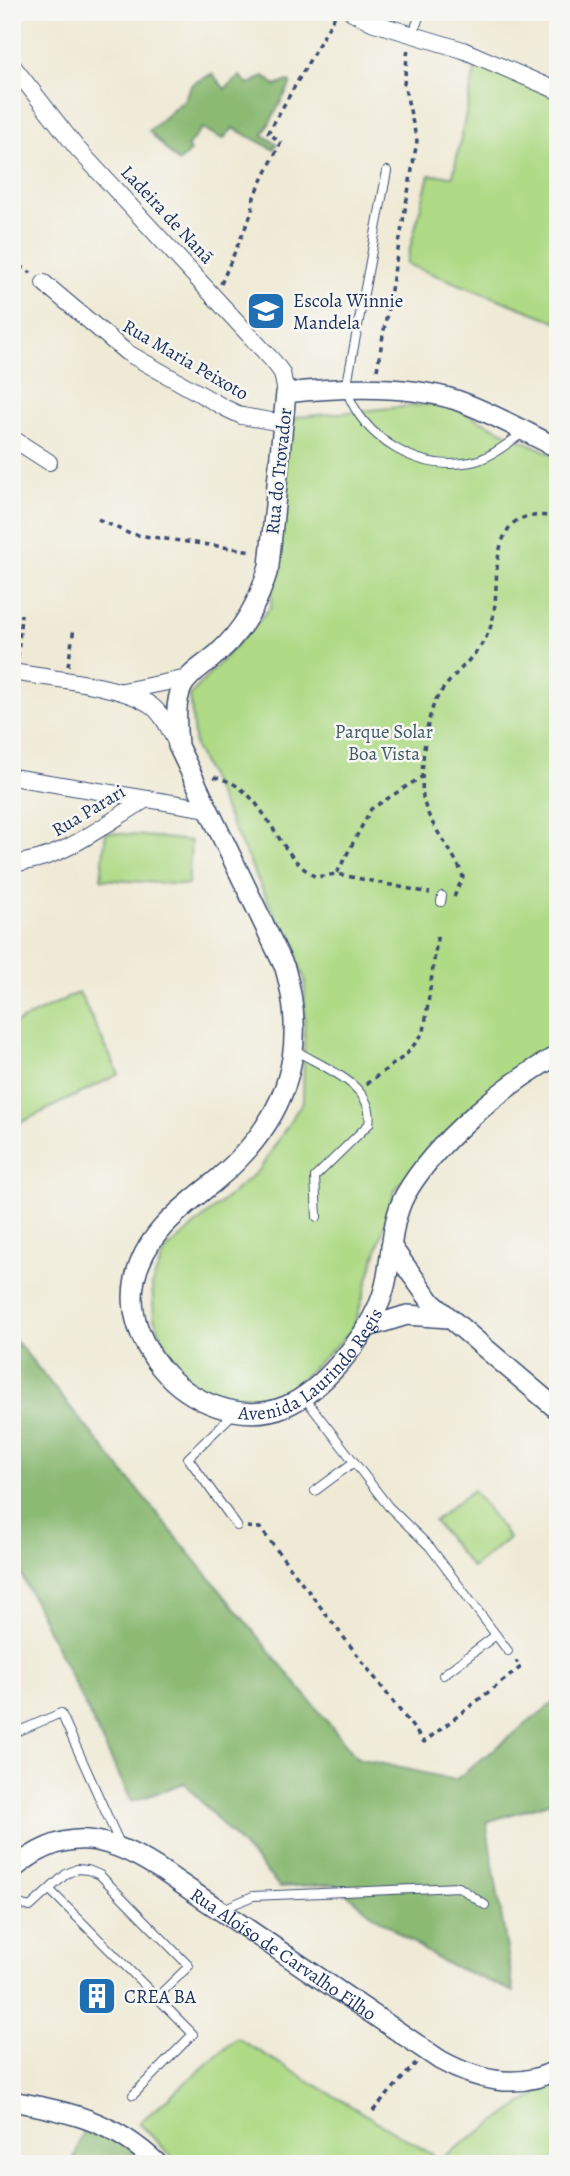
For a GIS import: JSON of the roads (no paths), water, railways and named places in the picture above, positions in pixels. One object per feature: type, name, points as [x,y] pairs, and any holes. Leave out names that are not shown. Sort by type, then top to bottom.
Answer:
[{"type":"street","points":[[352,12],[412,36],[463,50],[558,91]]},
{"type":"street","name":"Ladeira de Nanã","points":[[12,65],[76,147],[216,296],[282,373],[286,393]]},
{"type":"street","name":"Rua Maria Peixoto","points":[[44,282],[126,352],[234,412],[282,423]]},
{"type":"street","name":"Rua do Trovador","points":[[188,678],[219,652],[253,609],[263,588],[270,553],[286,393],[346,389],[399,391],[457,401],[558,448]]},
{"type":"street","points":[[12,438],[49,461]]},
{"type":"street","points":[[14,672],[118,691],[149,704],[158,713],[178,746]]},
{"type":"street","points":[[118,691],[150,688],[188,678]]},
{"type":"street","name":"Avenida Laurindo Regis","points":[[188,678],[178,704],[178,746],[285,968],[292,994],[295,1050],[282,1098],[272,1118],[238,1160],[149,1242],[138,1264],[133,1310],[151,1356],[187,1392],[235,1412],[270,1412],[304,1396],[342,1359],[368,1326],[380,1301],[404,1198],[434,1157],[532,1069],[558,1055]]},
{"type":"street","points":[[12,777],[209,809]]},
{"type":"street","name":"Rua Parari","points":[[12,863],[29,863],[52,856],[145,800]]},
{"type":"street","points":[[391,1246],[432,1303],[558,1410]]},
{"type":"street","points":[[368,1326],[407,1315],[448,1318]]},
{"type":"street","name":"Rua Aloíso de Carvalho Filho","points":[[12,1870],[30,1856],[53,1844],[79,1838],[121,1847],[220,1910],[440,2060],[466,2074],[498,2082],[525,2080],[558,2069]]},
{"type":"street","points":[[12,2101],[63,2111],[114,2129],[137,2143],[158,2164]]},
{"type":"lane","points":[[412,36],[421,12]]},
{"type":"lane","points":[[387,172],[346,389],[359,416],[392,448],[411,457],[472,462],[525,432]]},
{"type":"lane","points":[[295,1050],[358,1088],[370,1115],[369,1125],[315,1177],[317,1217]]},
{"type":"lane","points":[[304,1396],[396,1515],[430,1548],[508,1651]]},
{"type":"lane","points":[[235,1412],[188,1458],[237,1526]]},
{"type":"lane","points":[[315,1491],[354,1462]]},
{"type":"lane","points":[[443,1675],[496,1634]]},
{"type":"lane","points":[[12,1734],[61,1713],[121,1847]]},
{"type":"lane","points":[[12,1902],[30,1907],[66,1874],[77,1869],[100,1875],[189,1966],[157,1997]]},
{"type":"lane","points":[[220,1910],[253,1896],[459,1888],[485,1905]]},
{"type":"lane","points":[[50,1890],[193,2034],[133,2095]]},
{"type":"place","name":"Escola Winnie Mandela","points":[[266,311]]},
{"type":"place","name":"CREA BA","points":[[97,1996]]},
{"type":"park label","name":"Parque Solar Boa Vista","points":[[384,742]]}]
